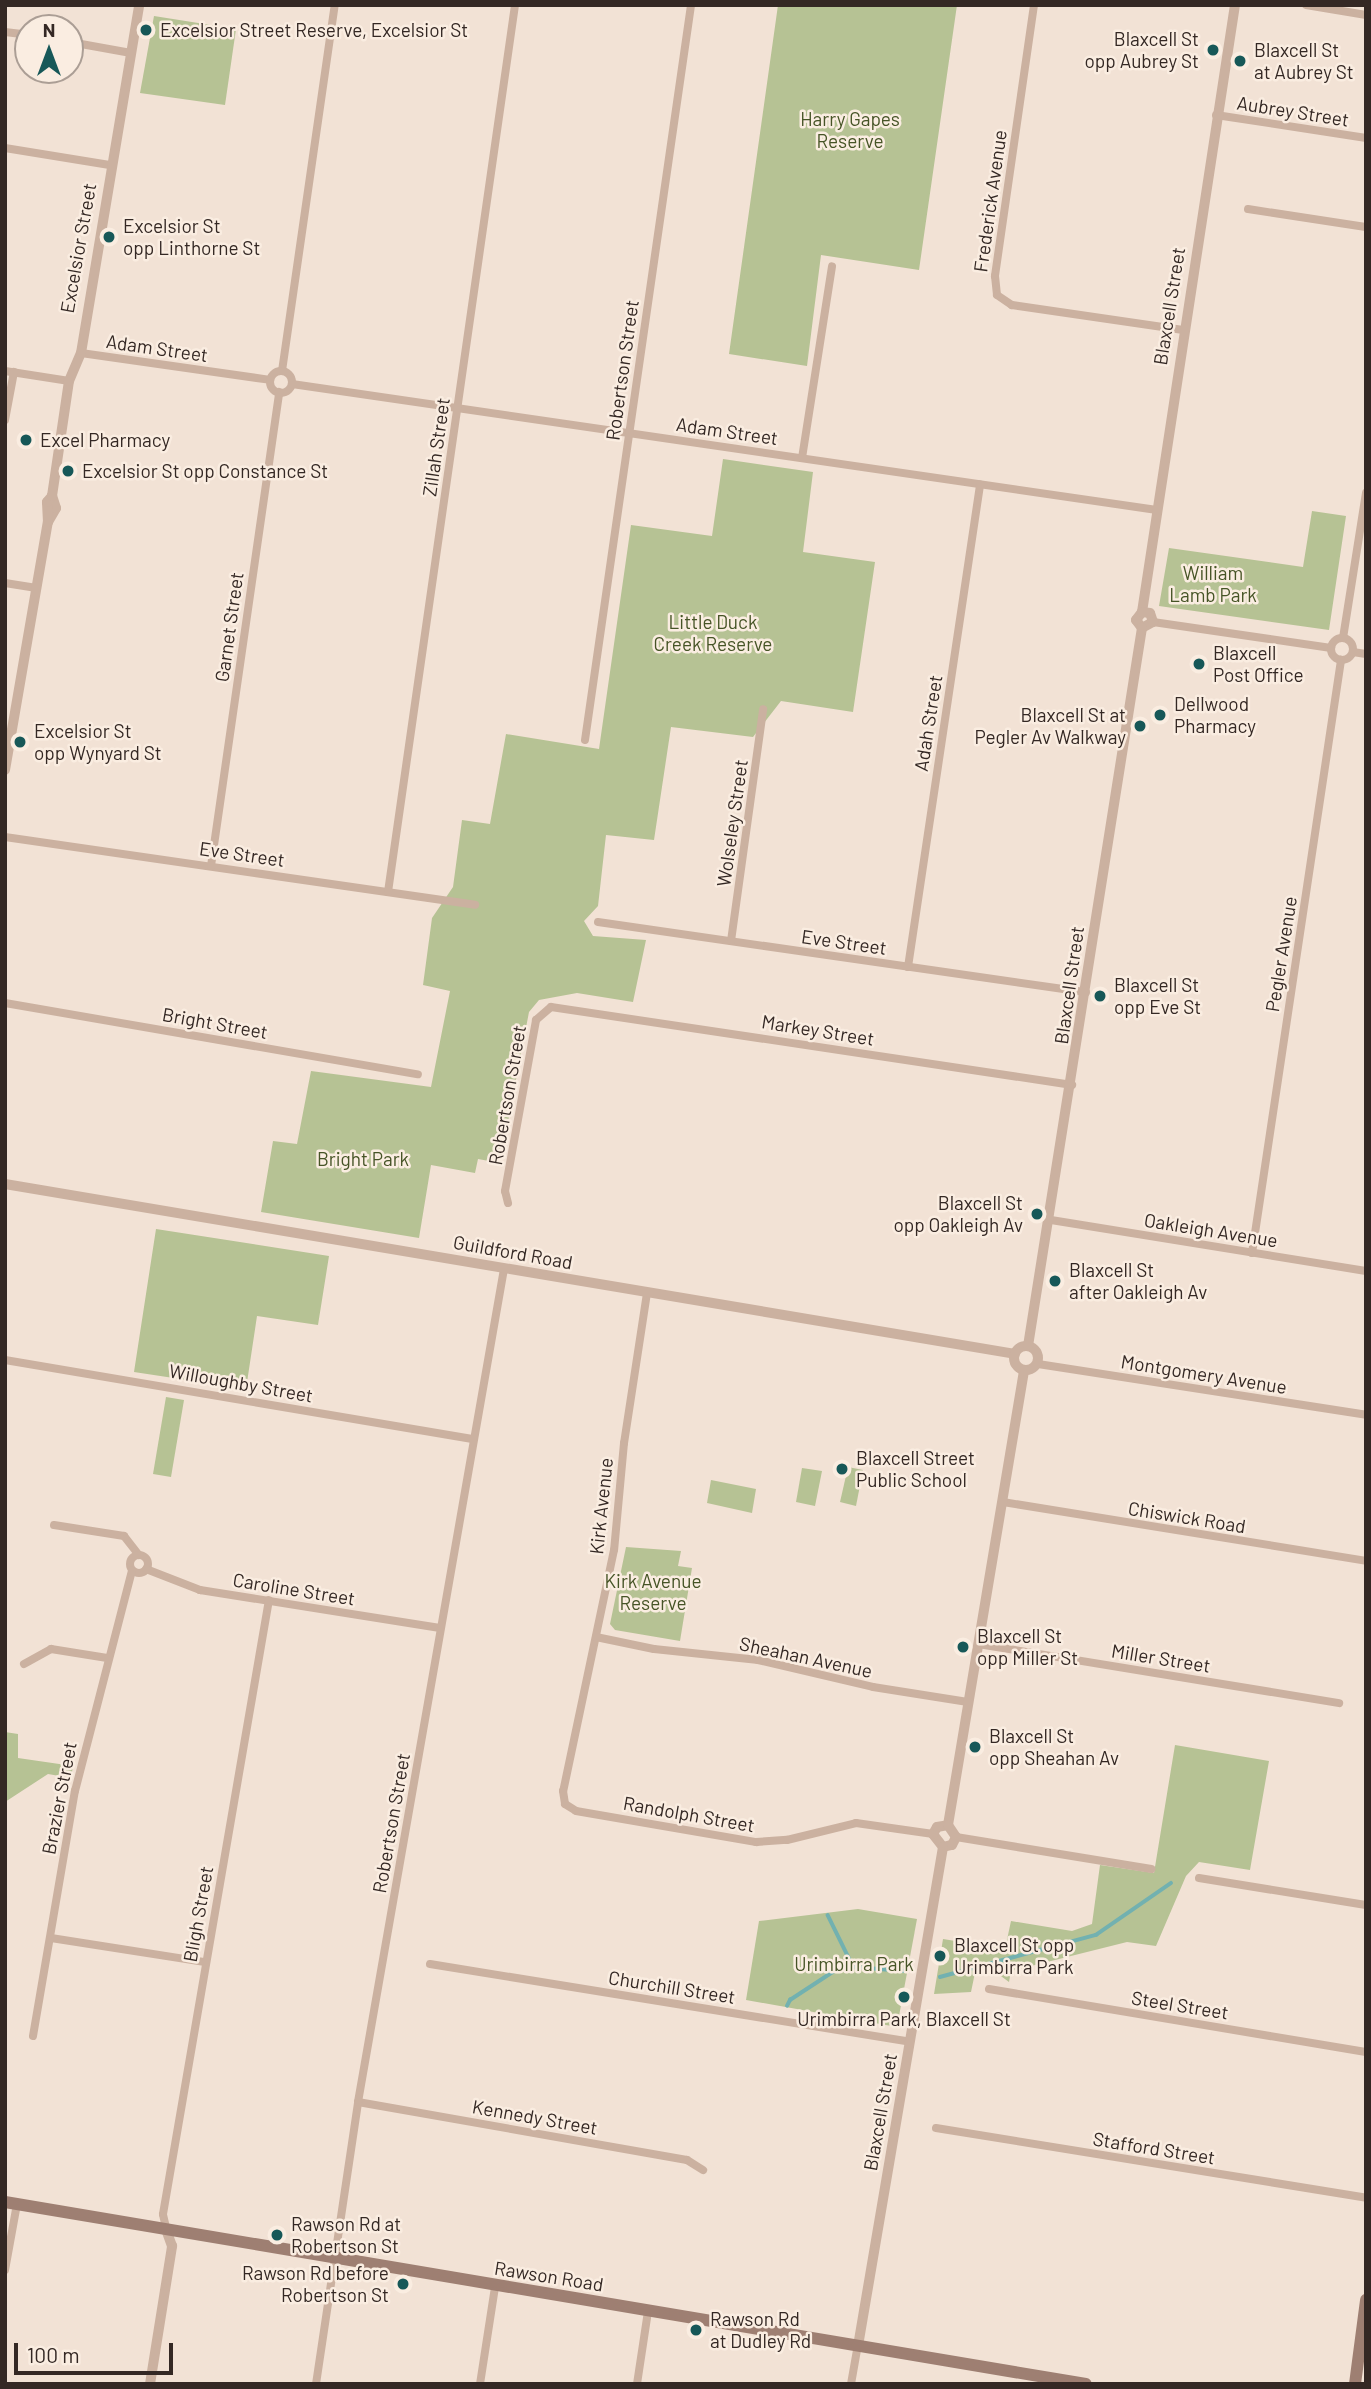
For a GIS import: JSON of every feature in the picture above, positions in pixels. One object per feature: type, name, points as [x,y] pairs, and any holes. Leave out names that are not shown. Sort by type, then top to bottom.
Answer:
[{"type":"main road","name":"Rawson Road","points":[[11,2203],[167,2232],[1087,2384]]},
{"type":"main road","points":[[1355,2384],[1353,2370],[1366,2300]]},
{"type":"main road","points":[[1345,2384],[1353,2370]]},
{"type":"street","name":"Excelsior Street","points":[[5,770],[48,523],[47,502],[52,496],[69,381],[81,353],[110,166],[139,5]]},
{"type":"street","points":[[282,371],[292,384],[279,392],[270,380],[282,371],[335,5]]},
{"type":"street","name":"Zillah Street","points":[[388,892],[515,5]]},
{"type":"street","name":"Robertson Street","points":[[585,740],[691,5]]},
{"type":"street","name":"Frederick Avenue","points":[[1034,5],[995,276],[997,295],[1012,305],[1183,330]]},
{"type":"street","name":"Blaxcell Street","points":[[1028,1346],[1051,1220],[1142,628],[1136,620],[1142,612],[1183,330],[1235,5]]},
{"type":"street","points":[[1306,5],[1366,15]]},
{"type":"street","points":[[84,45],[131,53]]},
{"type":"street","name":"Aubrey Street","points":[[1216,115],[1366,138]]},
{"type":"street","points":[[5,148],[110,166]]},
{"type":"street","points":[[1248,209],[1366,228]]},
{"type":"street","points":[[802,458],[832,267]]},
{"type":"street","name":"Adam Street","points":[[81,353],[270,380]]},
{"type":"street","points":[[5,421],[10,372],[69,381]]},
{"type":"street","name":"Adam Street","points":[[292,384],[1157,510]]},
{"type":"street","name":"Garnet Street","points":[[211,866],[279,392]]},
{"type":"street","name":"Adah Street","points":[[908,967],[980,484]]},
{"type":"street","points":[[1331,648],[1343,638],[1366,493]]},
{"type":"street","points":[[5,583],[37,588]]},
{"type":"street","points":[[1142,612],[1150,613],[1153,622]]},
{"type":"street","points":[[1142,628],[1153,622],[1331,648],[1341,660],[1353,652],[1366,654]]},
{"type":"street","points":[[1343,638],[1352,644],[1353,652]]},
{"type":"street","name":"Pegler Avenue","points":[[1252,1253],[1341,660]]},
{"type":"street","name":"Wolseley Street","points":[[731,941],[763,709]]},
{"type":"street","name":"Eve Street","points":[[5,837],[475,905]]},
{"type":"street","name":"Eve Street","points":[[598,922],[1086,992]]},
{"type":"street","name":"Bright Street","points":[[5,1003],[418,1074]]},
{"type":"street","name":"Robertson Street","points":[[508,1203],[505,1191],[536,1020],[544,1009],[559,1006]]},
{"type":"street","name":"Markey Street","points":[[559,1006],[1072,1085]]},
{"type":"street","name":"Guildford Road","points":[[5,1184],[1015,1354]]},
{"type":"street","name":"Oakleigh Avenue","points":[[1051,1220],[1366,1271]]},
{"type":"street","name":"Robertson Street","points":[[316,2384],[358,2102],[472,1439],[504,1269]]},
{"type":"street","name":"Kirk Avenue","points":[[565,1804],[563,1791],[614,1550],[624,1443],[647,1293]]},
{"type":"street","points":[[1028,1346],[1037,1351],[1038,1364],[1024,1370],[1017,1366],[1015,1354],[1028,1346]]},
{"type":"street","name":"Willoughby Street","points":[[5,1360],[472,1439]]},
{"type":"street","name":"Montgomery Avenue","points":[[1038,1364],[1366,1415]]},
{"type":"street","points":[[956,1837],[948,1825],[1024,1370]]},
{"type":"street","name":"Chiswick Road","points":[[1003,1502],[1366,1561]]},
{"type":"street","points":[[54,1525],[124,1536],[139,1555],[146,1559],[146,1569],[132,1570]]},
{"type":"street","name":"Brazier Street","points":[[33,2036],[75,1791],[107,1658],[132,1570],[130,1562],[139,1555]]},
{"type":"street","name":"Caroline Street","points":[[146,1569],[194,1589],[440,1628]]},
{"type":"street","name":"Bligh Street","points":[[167,2232],[163,2214],[269,1600]]},
{"type":"street","name":"Sheahan Avenue","points":[[596,1637],[654,1649],[758,1660],[873,1686],[968,1702]]},
{"type":"street","name":"Miller Street","points":[[978,1644],[1339,1703]]},
{"type":"street","points":[[24,1664],[51,1649],[107,1658]]},
{"type":"street","name":"Randolph Street","points":[[565,1804],[576,1811],[756,1842],[787,1840],[856,1823],[933,1834]]},
{"type":"street","points":[[948,1825],[937,1827],[933,1834],[943,1847],[956,1837],[1151,1869]]},
{"type":"street","name":"Blaxcell Street","points":[[851,2384],[943,1847]]},
{"type":"street","points":[[1199,1878],[1366,1905]]},
{"type":"street","points":[[51,1938],[205,1962]]},
{"type":"street","name":"Churchill Street","points":[[430,1964],[909,2042]]},
{"type":"street","name":"Steel Street","points":[[989,1989],[1366,2052]]},
{"type":"street","name":"Kennedy Street","points":[[358,2102],[687,2160],[702,2170]]},
{"type":"street","name":"Stafford Street","points":[[936,2128],[1366,2198]]},
{"type":"street","points":[[5,2270],[11,2203]]},
{"type":"street","points":[[150,2384],[172,2246],[167,2232]]},
{"type":"street","points":[[480,2384],[495,2287]]},
{"type":"street","points":[[636,2384],[648,2311]]},
{"type":"green space","name":"Harry Gapes Reserve","points":[[778,5],[957,5],[919,270],[821,255],[807,366],[729,354]]},
{"type":"green space","points":[[154,16],[236,29],[225,105],[140,93]]},
{"type":"green space","name":"Little Duck Creek Reserve","points":[[723,459],[813,472],[803,552],[875,562],[853,712],[781,701],[753,737],[671,727],[654,840],[606,835],[598,906],[584,921],[593,936],[646,940],[633,1002],[577,993],[539,1000],[529,1012],[500,1163],[478,1159],[475,1173],[431,1165],[419,1238],[261,1212],[273,1141],[297,1144],[311,1071],[431,1087],[450,991],[423,985],[432,918],[453,887],[462,820],[490,824],[506,734],[599,749],[631,525],[712,536]]},
{"type":"green space","name":"William Lamb Park","points":[[1312,511],[1346,516],[1329,630],[1159,606],[1169,548],[1303,567]]},
{"type":"green space","points":[[156,1229],[329,1256],[318,1325],[257,1316],[246,1389],[134,1372]]},
{"type":"green space","points":[[166,1397],[184,1400],[171,1477],[153,1474]]},
{"type":"green space","points":[[848,1467],[863,1470],[856,1506],[840,1502]]},
{"type":"green space","points":[[802,1468],[822,1471],[815,1506],[796,1502]]},
{"type":"green space","points":[[711,1480],[756,1489],[752,1513],[707,1503]]},
{"type":"green space","name":"Kirk Avenue Reserve","points":[[626,1547],[681,1551],[678,1566],[692,1568],[680,1641],[615,1630],[610,1624]]},
{"type":"green space","points":[[5,1732],[18,1734],[18,1758],[73,1766],[71,1778],[48,1774],[5,1802]]},
{"type":"green space","points":[[1175,1745],[1269,1761],[1250,1870],[1199,1862],[1186,1876],[1156,1946],[1127,1942],[1011,1971],[1009,1982],[994,1971],[976,1968],[971,1992],[934,1994],[943,1939],[1005,1949],[1011,1921],[1072,1931],[1092,1924],[1100,1865],[1154,1873]]},
{"type":"green space","name":"Urimbirra Park","points":[[858,1909],[917,1919],[897,2027],[746,2000],[759,1921]]},
{"type":"waterway","points":[[940,1977],[1096,1935],[1171,1883]]},
{"type":"waterway","points":[[828,1915],[852,1964]]},
{"type":"waterway","points":[[787,2006],[790,2000],[842,1966],[904,1971]]},
{"type":"place","name":"Excelsior Street Reserve, Excelsior St","points":[[146,30]]},
{"type":"place","name":"Blaxcell St opp Aubrey St","points":[[1213,50]]},
{"type":"place","name":"Blaxcell St at Aubrey St","points":[[1240,61]]},
{"type":"place","name":"Excelsior St opp Linthorne St","points":[[109,237]]},
{"type":"place","name":"Excel Pharmacy","points":[[26,440]]},
{"type":"place","name":"Excelsior St opp Constance St","points":[[68,471]]},
{"type":"place","name":"Blaxcell Post Office","points":[[1199,664]]},
{"type":"place","name":"Dellwood Pharmacy","points":[[1160,715]]},
{"type":"place","name":"Blaxcell St at Pegler Av Walkway","points":[[1140,726]]},
{"type":"place","name":"Excelsior St opp Wynyard St","points":[[20,742]]},
{"type":"place","name":"Blaxcell St opp Eve St","points":[[1100,996]]},
{"type":"place","name":"Blaxcell St opp Oakleigh Av","points":[[1037,1214]]},
{"type":"place","name":"Blaxcell St after Oakleigh Av","points":[[1055,1281]]},
{"type":"place","name":"Blaxcell Street Public School","points":[[842,1469]]},
{"type":"place","name":"Blaxcell St opp Miller St","points":[[963,1647]]},
{"type":"place","name":"Blaxcell St opp Sheahan Av","points":[[975,1747]]},
{"type":"place","name":"Blaxcell St opp Urimbirra Park","points":[[940,1956]]},
{"type":"place","name":"Urimbirra Park, Blaxcell St","points":[[904,1997]]},
{"type":"place","name":"Rawson Rd at Robertson St","points":[[277,2235]]},
{"type":"place","name":"Rawson Rd before Robertson St","points":[[403,2284]]},
{"type":"place","name":"Rawson Rd at Dudley Rd","points":[[696,2330]]},
{"type":"park label","name":"Bright Park","points":[[363,1159]]}]
